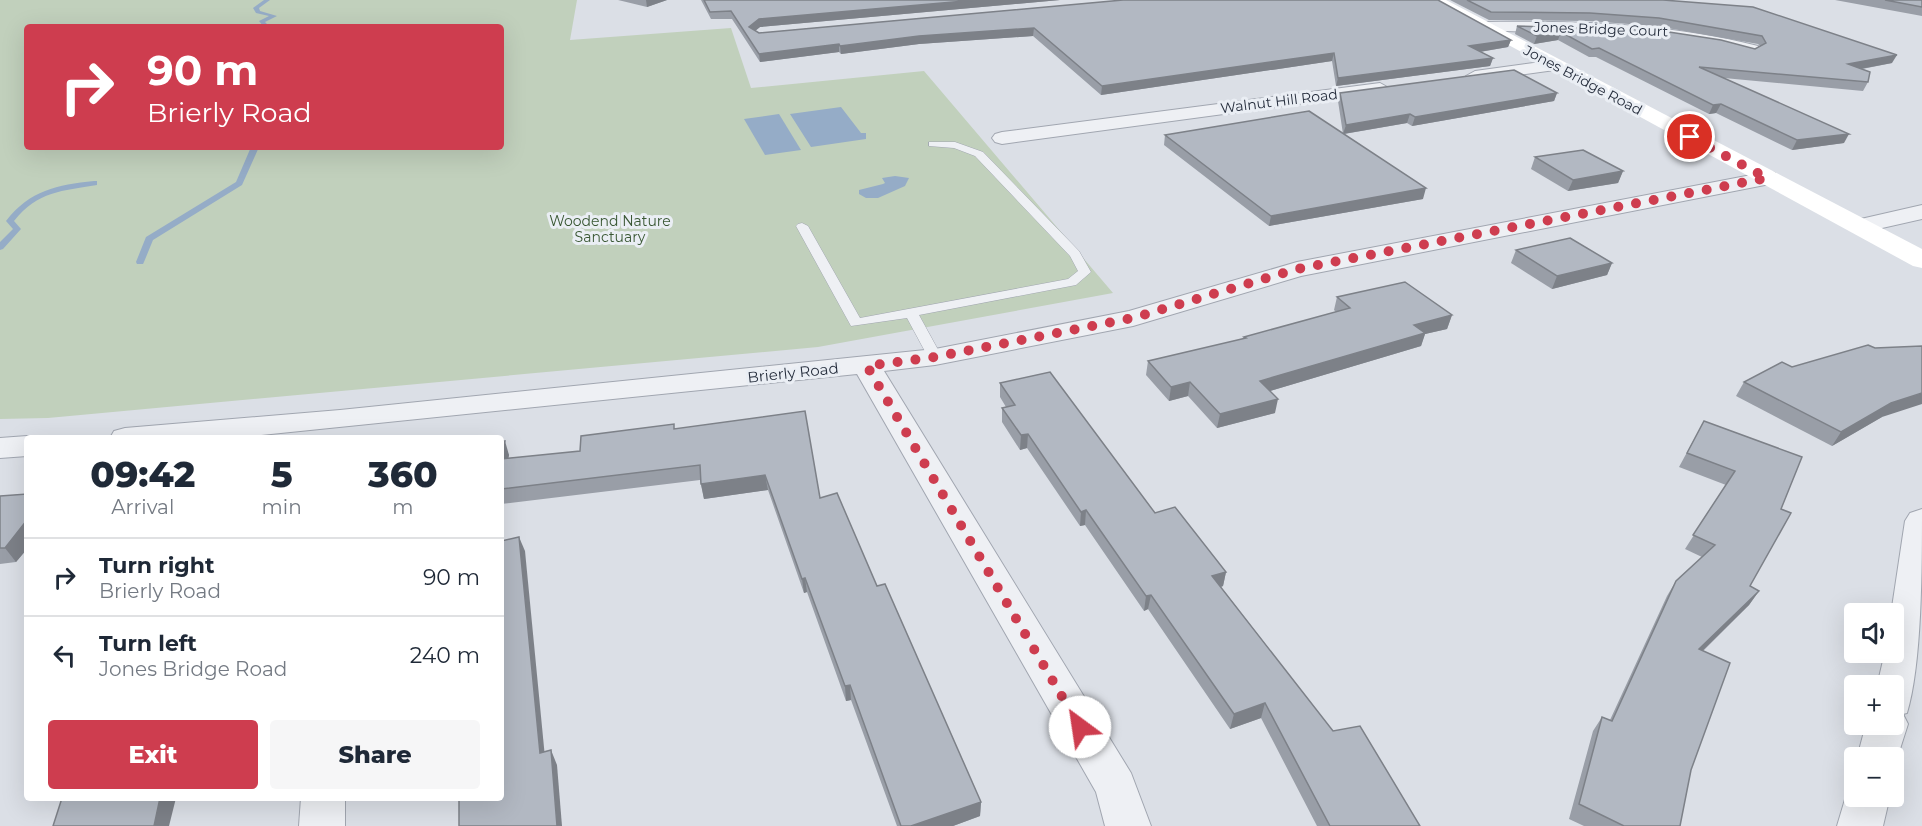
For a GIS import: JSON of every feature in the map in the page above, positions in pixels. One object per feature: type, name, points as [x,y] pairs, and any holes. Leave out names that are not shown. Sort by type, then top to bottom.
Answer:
[{"type":"main road","name":"Jones Bridge Road","points":[[1434,0],[1922,260]]},
{"type":"street","name":"Jones Bridge Court","points":[[1484,27],[1647,29],[1713,38],[1752,50]]},
{"type":"street","points":[[1460,78],[1556,65]]},
{"type":"street","name":"Walnut Hill Road","points":[[1002,138],[1401,85]]},
{"type":"street","name":"Brierly Road","points":[[196,435],[339,429],[935,357],[1133,318],[1297,269],[1767,178]]},
{"type":"street","points":[[1860,226],[1922,212]]},
{"type":"street","points":[[867,366],[1116,787],[1128,826]]},
{"type":"street","points":[[0,448],[24,446]]},
{"type":"street","points":[[1900,675],[1904,659],[1922,521]]},
{"type":"street","points":[[322,826],[323,801]]},
{"type":"street","points":[[1860,826],[1865,807]]},
{"type":"lane","points":[[801,226],[856,324],[1072,282],[1084,272],[1075,254],[979,154],[955,145],[933,144]]},
{"type":"lane","points":[[911,313],[935,357]]},
{"type":"green space","name":"Woodend Nature Sanctuary","points":[[0,0],[577,0],[570,40],[731,28],[751,88],[924,71],[1113,293],[818,347],[48,418],[0,419]]},
{"type":"water","points":[[841,107],[861,133],[866,133],[866,139],[811,147],[790,114]]},
{"type":"water","points":[[779,114],[801,150],[765,155],[744,119]]},
{"type":"water","points":[[895,176],[909,178],[905,186],[878,198],[866,198],[859,194],[859,190],[885,183],[882,178]]},
{"type":"building","points":[[704,0],[976,0],[759,19],[749,27],[759,33],[1123,0],[1438,0],[1511,40],[1469,46],[1493,58],[1338,78],[1334,53],[1102,86],[1034,28],[919,36],[759,54],[731,11],[710,12]]},
{"type":"building","points":[[1467,0],[1663,0],[1753,7],[1897,55],[1848,64],[1870,72],[1868,82],[1699,67],[1849,134],[1797,140],[1721,104],[1713,105],[1599,48],[1592,49],[1561,32],[1537,36],[1517,26],[1656,30],[1721,40],[1755,49],[1766,43],[1762,36],[1659,18],[1590,13],[1491,12]]},
{"type":"building","points":[[1885,0],[1922,0],[1922,7]]},
{"type":"building","points":[[1514,70],[1557,93],[1415,117],[1410,114],[1346,125],[1340,93]]},
{"type":"building","points":[[1309,111],[1426,188],[1271,216],[1165,135]]},
{"type":"building","points":[[1583,150],[1623,171],[1573,180],[1535,157]]},
{"type":"building","points":[[1570,238],[1612,263],[1557,276],[1516,250]]},
{"type":"building","points":[[1405,282],[1452,315],[1414,325],[1425,333],[1260,381],[1278,399],[1220,414],[1190,382],[1171,387],[1148,361],[1246,338],[1244,337],[1350,308],[1337,297]]},
{"type":"building","points":[[1868,345],[1875,348],[1922,346],[1922,393],[1891,403],[1841,432],[1744,382],[1782,362],[1792,367]]},
{"type":"building","points":[[1050,372],[1155,513],[1175,507],[1226,572],[1212,576],[1333,731],[1360,726],[1420,826],[1330,826],[1265,703],[1234,714],[1151,595],[1146,596],[1086,510],[1081,512],[1028,434],[1021,435],[1002,408],[1015,405],[1000,383]]},
{"type":"building","points":[[805,411],[820,498],[837,493],[877,586],[885,584],[981,802],[911,826],[901,826],[850,685],[845,686],[805,578],[802,579],[765,475],[701,484],[700,465],[504,489],[504,459],[580,451],[581,436],[674,424],[674,429]]},
{"type":"building","points":[[1704,421],[1802,457],[1781,509],[1791,513],[1750,586],[1759,591],[1699,649],[1730,663],[1691,770],[1680,826],[1624,826],[1579,804],[1602,717],[1612,721],[1676,581],[1715,545],[1693,535],[1735,471],[1687,453]]},
{"type":"building","points":[[24,494],[24,524],[5,548],[0,548],[0,496]]},
{"type":"building","points":[[519,537],[540,753],[551,750],[557,826],[459,826],[459,801],[504,801],[504,540]]},
{"type":"building","points":[[61,801],[159,801],[154,826],[53,826]]},
{"type":"waterway","points":[[264,24],[262,21],[274,16],[258,12],[256,8],[267,0]]},
{"type":"waterway","points":[[140,262],[149,239],[239,183],[254,150]]},
{"type":"waterway","points":[[0,247],[17,229],[10,221],[27,203],[47,192],[94,183]]},
{"type":"route","points":[[1080,727],[867,366],[935,357],[1133,318],[1297,269],[1767,178],[1690,137]]}]
